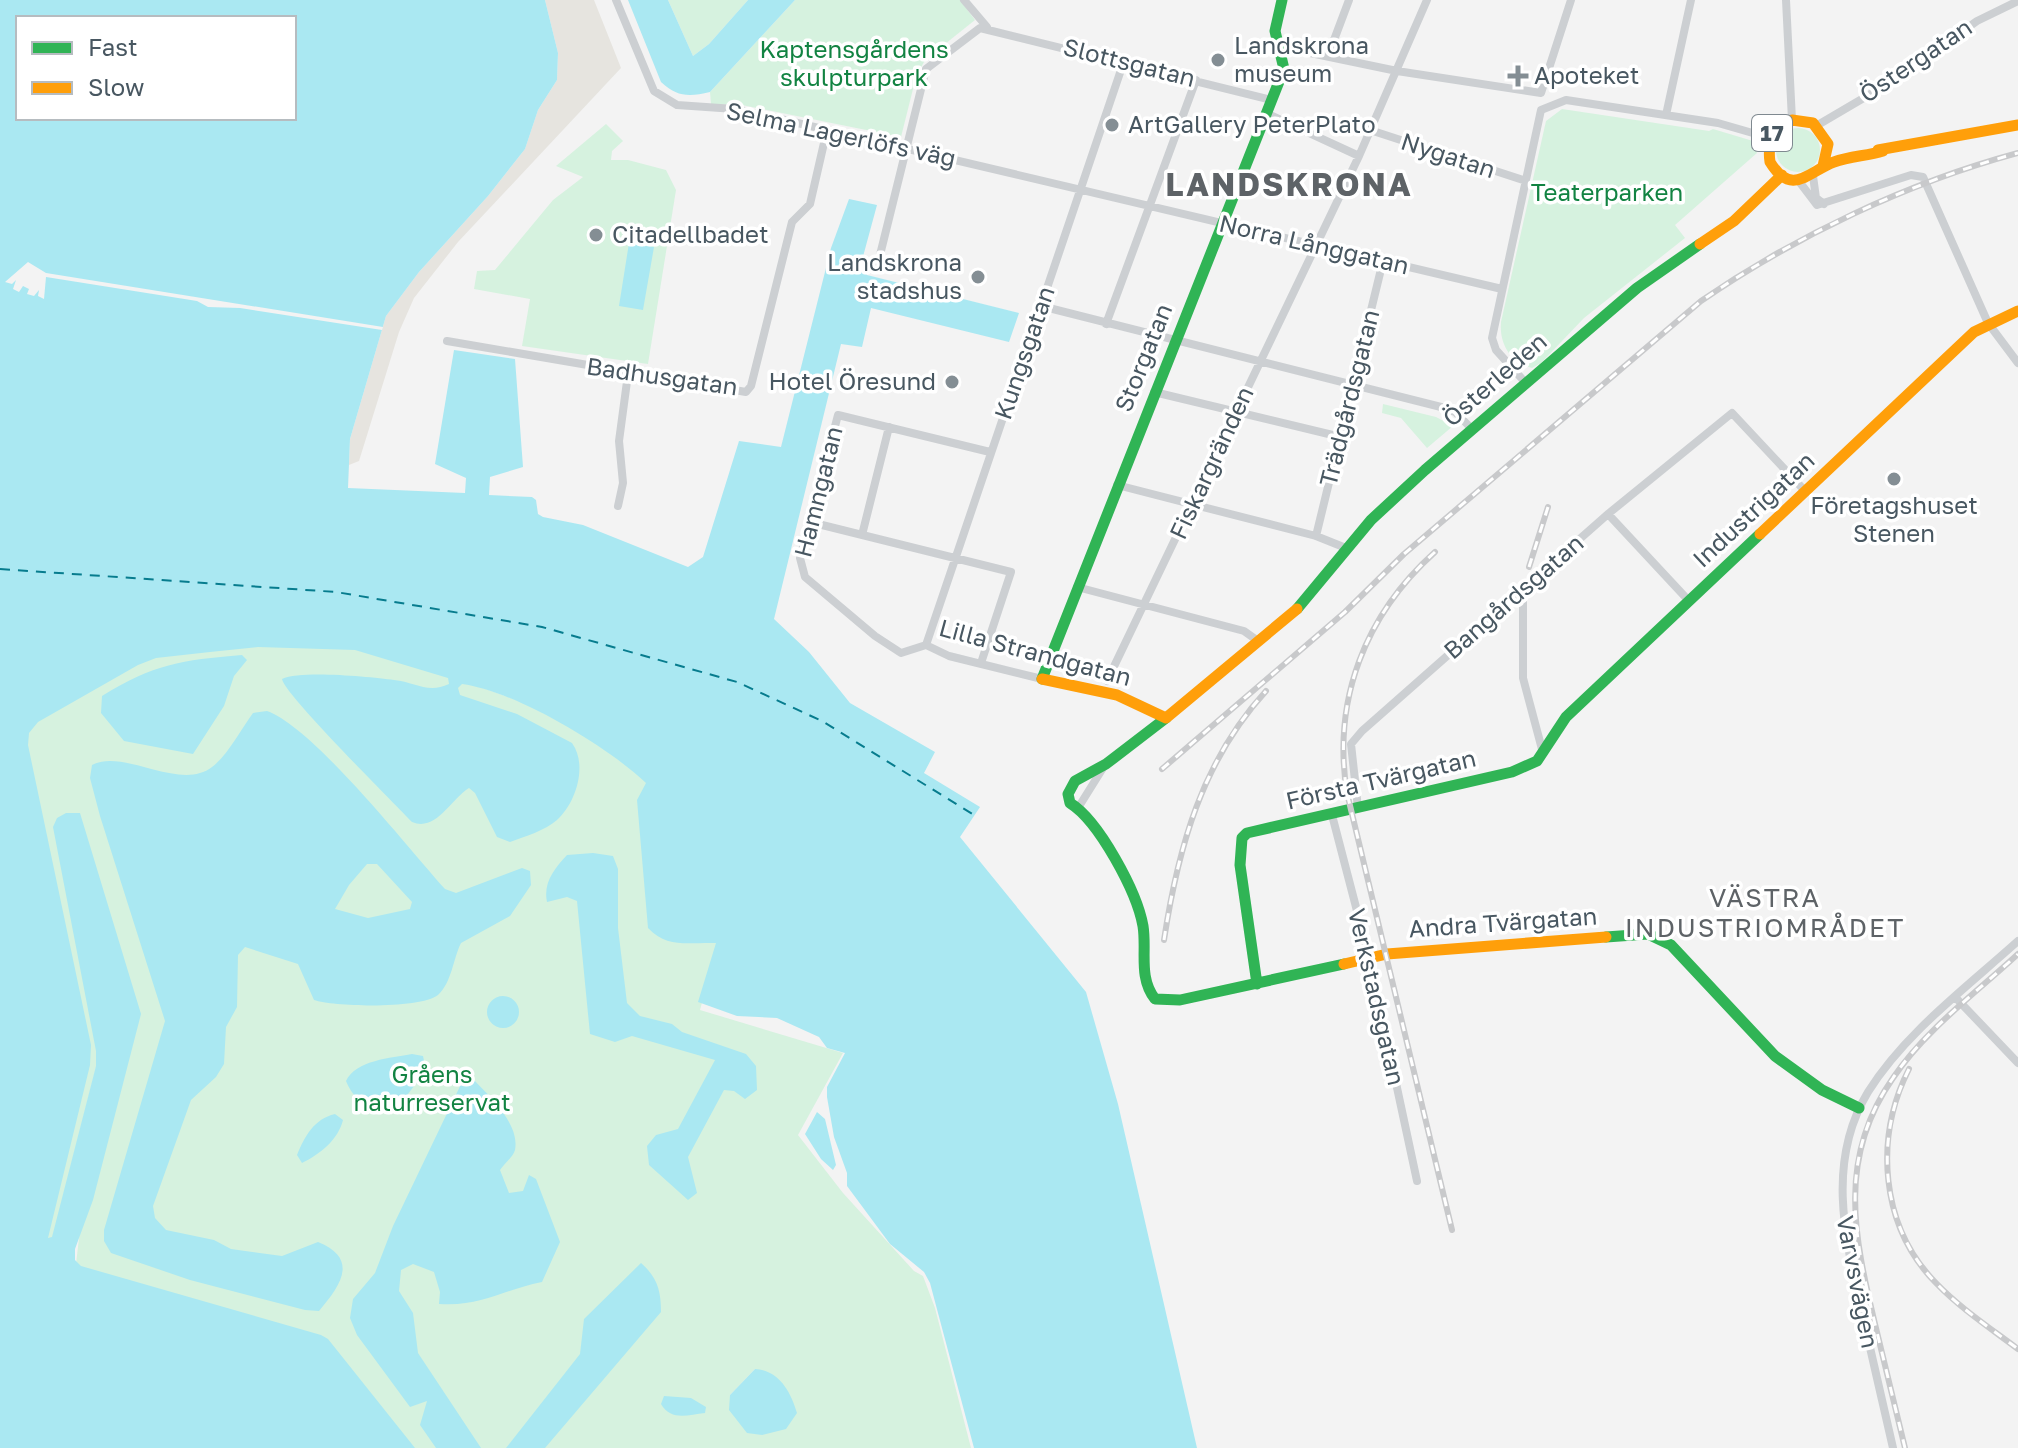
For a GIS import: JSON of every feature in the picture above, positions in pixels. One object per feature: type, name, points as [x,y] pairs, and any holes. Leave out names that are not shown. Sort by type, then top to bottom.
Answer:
[{"type":"street","name":"Selma Lagerlöfs väg","points":[[616,0],[654,91],[664,98],[689,107],[735,109],[1080,190]]},
{"type":"street","points":[[878,263],[926,69],[974,31],[987,27],[964,0]]},
{"type":"street","name":"Storgatan","points":[[1042,679],[1284,69],[1283,54],[1275,31],[1282,0]]},
{"type":"street","points":[[1328,56],[1349,0]]},
{"type":"street","name":"Fiskargränden","points":[[1107,681],[1194,506],[1259,362],[1359,156],[1427,0]]},
{"type":"street","points":[[1283,54],[1296,50],[1397,71],[1541,93],[1571,0]]},
{"type":"street","points":[[1666,115],[1691,0]]},
{"type":"street","points":[[1786,0],[1792,120]]},
{"type":"street","name":"Östergatan","points":[[1816,126],[1896,79],[1977,21],[2018,1]]},
{"type":"street","name":"Slottsgatan","points":[[987,27],[1272,100]]},
{"type":"street","name":"Kungsgatan","points":[[926,645],[1124,61]]},
{"type":"street","points":[[1106,324],[1196,80]]},
{"type":"street","points":[[1525,382],[1496,350],[1492,338],[1538,116],[1546,106],[1566,100],[1738,127],[1770,138]]},
{"type":"street","points":[[1266,113],[1359,156]]},
{"type":"street","name":"17","points":[[1792,120],[1816,126],[1825,136],[1828,148],[1823,166],[1813,176],[1798,180],[1782,175],[1769,159],[1770,138],[1779,126],[1792,120]]},
{"type":"street","name":"17","points":[[1823,166],[2018,125]]},
{"type":"street","name":"Badhusgatan","points":[[447,341],[736,393],[746,392],[751,386],[792,222],[810,204],[827,130]]},
{"type":"street","name":"Nygatan","points":[[1370,130],[1526,181]]},
{"type":"street","name":"17","points":[[1828,148],[1846,153],[1883,151]]},
{"type":"street","name":"Österleden","points":[[1258,641],[1299,607],[1371,520],[1472,429],[1637,288],[1734,221],[1782,175]]},
{"type":"street","points":[[1798,180],[1812,203],[1825,204],[1911,175],[1923,177],[1988,323],[2018,363]]},
{"type":"street","points":[[1813,176],[1816,198],[1825,204]]},
{"type":"street","name":"Norra Långgatan","points":[[1080,190],[1502,289]]},
{"type":"street","name":"Trädgårdsgatan","points":[[1316,536],[1383,261]]},
{"type":"street","points":[[1041,306],[1445,408],[1455,412],[1472,429]]},
{"type":"street","name":"Industrigatan","points":[[1540,757],[1566,717],[1974,332],[2018,311]]},
{"type":"street","points":[[618,506],[623,483],[619,441],[628,374]]},
{"type":"street","points":[[1154,392],[1341,437]]},
{"type":"street","name":"Bangårdsgatan","points":[[1358,808],[1351,744],[1362,731],[1608,514],[1732,413],[1806,492]]},
{"type":"street","name":"Hamngatan","points":[[800,569],[838,415],[889,427]]},
{"type":"street","points":[[862,535],[889,427],[990,452]]},
{"type":"street","points":[[1117,485],[1316,536],[1346,548]]},
{"type":"street","points":[[1608,514],[1689,601]]},
{"type":"street","points":[[810,522],[1011,572],[981,663]]},
{"type":"street","name":"Lilla Strandgatan","points":[[800,569],[805,577],[901,653],[926,645],[949,656],[1117,695],[1166,718]]},
{"type":"street","points":[[1077,587],[1244,631],[1258,641],[1166,718]]},
{"type":"street","points":[[1523,589],[1523,678],[1540,757]]},
{"type":"street","name":"Andra Tvärgatan","points":[[1166,718],[1106,764],[1071,786],[1069,799],[1127,877],[1143,923],[1146,985],[1155,999],[1168,1002],[1369,957],[1637,934],[1658,936],[1671,945],[1775,1056],[1822,1090],[1859,1108]]},
{"type":"street","name":"Första Tvärgatan","points":[[1257,984],[1240,865],[1240,845],[1247,833],[1512,772],[1540,757]]},
{"type":"street","name":"Verkstadsgatan","points":[[1332,815],[1369,957],[1417,1181]]},
{"type":"street","name":"Varvsvägen","points":[[1893,1448],[1842,1225],[1842,1174],[1859,1108],[1895,1058],[2018,941]]},
{"type":"street","points":[[1956,998],[2018,1063]]},
{"type":"green space","points":[[668,0],[748,0],[709,44],[693,56]]},
{"type":"green space","name":"Kaptensgårdens skulpturpark","points":[[795,0],[960,0],[975,20],[925,60],[916,77],[901,137],[742,105],[711,104],[710,92]]},
{"type":"green space","name":"Teaterparken","points":[[1562,109],[1709,131],[1713,129],[1753,141],[1757,153],[1675,225],[1685,238],[1584,318],[1541,363],[1532,368],[1512,357],[1504,344],[1501,322],[1546,121]]},
{"type":"green space","name":"Citadellbadet","points":[[606,124],[623,141],[612,151],[611,160],[628,160],[666,170],[676,190],[648,364],[522,346],[530,299],[474,289],[477,271],[495,270],[553,200],[583,177],[556,166]]},
{"type":"green space","points":[[1798,128],[1814,134],[1820,150],[1814,166],[1798,172],[1782,166],[1776,150],[1782,134]]},
{"type":"green space","points":[[1383,404],[1436,417],[1453,426],[1427,448],[1401,418],[1382,413]]},
{"type":"green space","name":"Gråens naturreservat","points":[[237,637],[349,647],[448,677],[458,699],[456,686],[467,682],[535,707],[610,748],[651,786],[719,939],[700,1010],[843,1053],[798,1135],[843,1193],[914,1271],[923,1276],[935,1308],[971,1448],[411,1448],[76,1264],[101,1048],[52,1240],[45,1242],[20,726],[103,651]],"holes":[[[755,1369],[762,1435],[730,1395]]]},
{"type":"sand","points":[[545,0],[594,0],[621,68],[458,242],[414,298],[399,332],[359,461],[349,465],[350,439],[386,316],[419,272],[488,196],[525,149],[538,110],[557,80],[558,53]]},
{"type":"water","points":[[0,0],[545,0],[558,53],[557,80],[538,110],[525,149],[488,196],[419,272],[386,316],[350,439],[348,488],[465,493],[466,478],[435,464],[454,350],[515,359],[523,467],[490,477],[489,495],[532,497],[536,500],[538,514],[543,517],[583,525],[688,567],[703,557],[739,441],[781,447],[831,248],[849,199],[877,205],[861,264],[867,275],[1019,313],[1009,342],[871,308],[862,347],[841,344],[774,619],[809,652],[850,703],[935,752],[924,773],[980,807],[960,837],[1086,992],[1118,1104],[1197,1448],[974,1448],[930,1283],[924,1272],[890,1244],[847,1186],[847,1173],[834,1137],[827,1097],[827,1087],[845,1053],[827,1048],[819,1037],[777,1018],[737,1016],[698,1002],[716,943],[671,942],[648,928],[637,800],[646,783],[629,768],[559,722],[508,697],[462,684],[458,688],[460,695],[517,714],[572,743],[579,762],[578,783],[570,804],[552,824],[510,842],[497,837],[475,793],[469,788],[436,819],[421,824],[412,822],[300,705],[282,679],[336,675],[402,681],[434,688],[449,684],[448,678],[355,650],[258,647],[156,658],[138,665],[38,722],[29,733],[28,745],[91,1045],[90,1065],[48,1238],[52,1237],[96,1066],[96,1051],[53,827],[57,818],[66,813],[80,813],[141,1014],[93,1200],[75,1249],[75,1260],[81,1266],[321,1335],[328,1339],[415,1448],[0,1448]]},
{"type":"water","points":[[628,0],[668,0],[693,56],[709,44],[748,0],[795,0],[710,92],[689,95],[672,91],[661,82]]},
{"type":"water","points":[[629,243],[654,247],[643,310],[619,306]]},
{"type":"water","points":[[242,655],[247,660],[234,676],[224,706],[193,754],[124,741],[101,713],[102,696],[153,670],[202,659]]},
{"type":"water","points":[[267,711],[309,740],[359,791],[445,889],[456,893],[522,868],[530,871],[531,885],[510,916],[461,943],[443,990],[429,1000],[378,1005],[314,1000],[298,964],[245,947],[238,955],[237,1007],[226,1027],[224,1064],[216,1077],[191,1100],[153,1206],[155,1218],[166,1230],[214,1240],[231,1249],[282,1256],[318,1242],[331,1249],[339,1256],[342,1274],[334,1292],[319,1311],[190,1280],[111,1253],[104,1241],[104,1230],[165,1021],[100,816],[90,778],[92,765],[105,761],[119,762],[168,773],[199,773],[212,767],[223,756],[253,713]],"holes":[[[367,864],[377,864],[412,902],[410,909],[368,918],[335,909],[349,885]]]},
{"type":"water","points":[[593,853],[613,856],[618,869],[618,928],[627,1003],[640,1016],[672,1024],[682,1032],[746,1054],[756,1066],[757,1090],[745,1099],[734,1091],[724,1090],[688,1157],[697,1193],[688,1200],[649,1165],[647,1146],[656,1135],[678,1129],[715,1060],[632,1036],[615,1042],[590,1034],[577,901],[567,897],[547,902],[546,895],[551,877],[567,855]]},
{"type":"water","points":[[503,996],[514,1001],[519,1012],[514,1023],[503,1028],[492,1023],[487,1012],[492,1001]]},
{"type":"water","points":[[412,1054],[423,1056],[426,1070],[402,1102],[368,1104],[350,1090],[346,1081],[358,1068]]},
{"type":"water","points":[[463,1080],[474,1080],[495,1103],[513,1130],[515,1150],[500,1170],[509,1193],[523,1191],[529,1175],[536,1179],[560,1242],[542,1282],[467,1303],[439,1304],[440,1292],[434,1272],[413,1264],[401,1270],[399,1291],[413,1313],[418,1353],[481,1448],[436,1448],[420,1425],[427,1401],[410,1407],[357,1335],[350,1318],[353,1299],[375,1273],[393,1226]]},
{"type":"water","points":[[817,1112],[825,1119],[836,1165],[833,1170],[821,1159],[805,1134]]},
{"type":"water","points":[[335,1114],[343,1120],[333,1140],[302,1163],[297,1155],[307,1135],[321,1120]]},
{"type":"water","points":[[641,1263],[657,1284],[661,1312],[545,1448],[506,1448],[580,1354],[584,1319]]},
{"type":"water","points":[[755,1369],[771,1373],[791,1397],[797,1413],[786,1429],[762,1435],[747,1433],[729,1410],[730,1395]]},
{"type":"water","points":[[664,1396],[691,1398],[706,1407],[705,1413],[680,1416],[670,1413],[661,1404]]},
{"type":"pier","points":[[28,262],[46,273],[383,327],[382,330],[240,308],[208,307],[197,301],[46,277],[44,299],[38,296],[39,290],[34,296],[27,294],[29,289],[23,286],[19,292],[13,289],[16,280],[12,284],[5,282]]},
{"type":"ferry route","points":[[0,569],[336,592],[542,627],[737,682],[822,721],[974,815]]},
{"type":"railway","points":[[1162,769],[1345,612],[1404,554],[1701,301],[1775,255],[1854,214],[1935,180],[2018,153]]},
{"type":"railway","points":[[1529,567],[1548,507]]},
{"type":"railway","points":[[1435,552],[1390,603],[1372,631],[1350,692],[1344,759],[1347,793],[1452,1230]]},
{"type":"railway","points":[[1164,940],[1177,872],[1196,807],[1225,746],[1266,691]]},
{"type":"railway","points":[[1905,1448],[1861,1260],[1855,1198],[1857,1168],[1875,1108],[1906,1060],[1936,1028],[2018,954]]},
{"type":"railway","points":[[1909,1069],[1898,1096],[1887,1152],[1888,1180],[1903,1235],[1917,1260],[1936,1283],[2018,1349]]},
{"type":"traffic: fast","points":[[1042,679],[1284,69],[1275,31],[1282,0]]},
{"type":"traffic: fast","points":[[1297,609],[1371,520],[1425,470],[1637,288],[1700,244]]},
{"type":"traffic: fast","points":[[1257,984],[1240,865],[1242,838],[1247,833],[1512,772],[1537,761],[1566,717],[1760,534]]},
{"type":"traffic: fast","points":[[1166,718],[1106,764],[1075,781],[1068,794],[1070,803],[1093,825],[1115,858],[1133,895],[1143,926],[1147,982],[1155,999],[1180,1000],[1344,964]]},
{"type":"traffic: fast","points":[[1606,937],[1648,934],[1671,945],[1775,1056],[1822,1090],[1859,1108]]},
{"type":"traffic: slow","points":[[1823,166],[1828,144],[1813,123],[1792,120],[1773,137],[1770,162],[1778,173],[1793,180],[1840,160],[1883,151]]},
{"type":"traffic: slow","points":[[1878,150],[2018,125]]},
{"type":"traffic: slow","points":[[1700,244],[1734,221],[1782,175]]},
{"type":"traffic: slow","points":[[1760,534],[1974,332],[2018,311]]},
{"type":"traffic: slow","points":[[1042,679],[1117,695],[1166,718],[1297,609]]},
{"type":"traffic: slow","points":[[1344,964],[1387,954],[1606,937]]},
{"type":"place","name":"Landskrona museum","points":[[1218,60]]},
{"type":"place","name":"Apoteket","points":[[1518,76]]},
{"type":"place","name":"ArtGallery PeterPlato","points":[[1112,125]]},
{"type":"place","name":"Citadellbadet","points":[[596,235]]},
{"type":"place","name":"Landskrona stadshus","points":[[978,277]]},
{"type":"place","name":"Hotel Öresund","points":[[952,382]]},
{"type":"place","name":"Företagshuset Stenen","points":[[1894,479]]},
{"type":"district","name":"LANDSKRONA","points":[[1289,185]]},
{"type":"district","name":"VÄSTRA INDUSTRIOMRÅDET","points":[[1765,913]]}]
